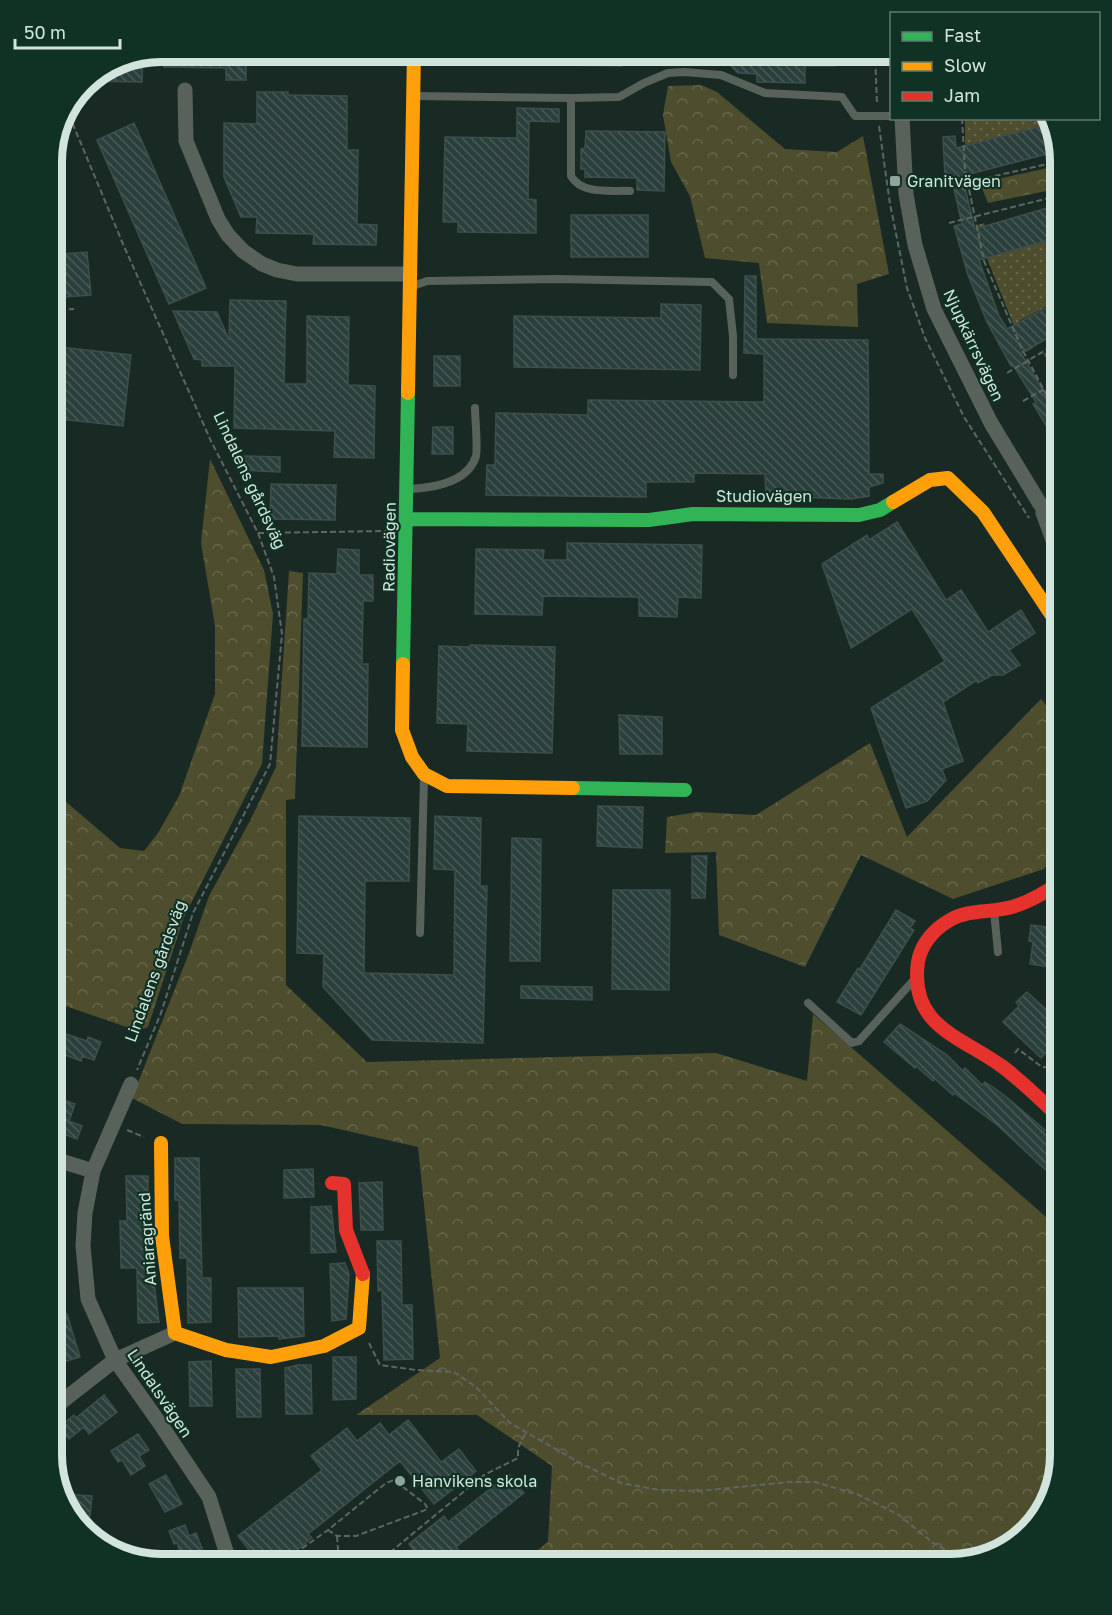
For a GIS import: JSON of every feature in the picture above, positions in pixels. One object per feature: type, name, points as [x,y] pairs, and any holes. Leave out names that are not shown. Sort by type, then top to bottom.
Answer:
[{"type":"street","name":"Radiovägen","points":[[414,62],[402,730],[412,757],[424,774]]},
{"type":"street","points":[[185,90],[186,141],[218,219],[228,235],[243,251],[262,264],[297,274],[410,280]]},
{"type":"street","name":"Njupkärrsvägen","points":[[902,120],[906,194],[915,245],[934,309],[991,423],[1040,504],[1051,517]]},
{"type":"street","name":"Studiovägen","points":[[406,519],[649,520],[693,514],[859,515],[880,510],[930,480],[948,478],[983,512],[1051,602]]},
{"type":"street","name":"Njupkärrsvägen","points":[[1040,504],[1051,534]]},
{"type":"street","points":[[424,774],[447,786],[685,790]]},
{"type":"street","points":[[1051,888],[1012,907],[954,917],[933,932],[920,951],[916,978],[919,999],[925,1012],[938,1027],[1006,1070],[1051,1110]]},
{"type":"street","points":[[62,1161],[93,1171],[131,1084]]},
{"type":"street","name":"Aniaragränd","points":[[161,1143],[162,1236],[175,1332]]},
{"type":"street","name":"Lindalsvägen","points":[[93,1171],[85,1213],[83,1246],[88,1299],[115,1360],[209,1497],[227,1553]]},
{"type":"street","points":[[62,1401],[115,1360],[175,1332],[192,1340],[226,1350],[272,1357],[324,1346],[359,1328],[363,1272],[346,1230],[338,1183]]},
{"type":"lane","points":[[413,96],[619,97],[668,73],[684,72],[721,75],[765,93],[842,98],[855,116],[890,116]]},
{"type":"lane","points":[[571,98],[571,176],[576,184],[586,189],[630,191]]},
{"type":"lane","points":[[410,280],[546,279],[712,282],[729,299],[734,336],[734,375]]},
{"type":"lane","points":[[406,489],[444,484],[466,471],[476,455],[475,408]]},
{"type":"lane","points":[[420,933],[424,774]]},
{"type":"lane","points":[[993,909],[998,952]]},
{"type":"lane","points":[[808,1003],[852,1043],[859,1041],[916,978]]},
{"type":"path","name":"Lindalens gårdsväg","points":[[71,120],[210,441],[258,533],[274,577],[282,634],[270,764],[194,913],[161,1013],[131,1084]]},
{"type":"path","points":[[962,120],[968,183],[984,261],[1028,360],[1051,404]]},
{"type":"path","points":[[942,188],[1051,163]]},
{"type":"path","points":[[949,223],[1051,198]]},
{"type":"path","points":[[62,310],[74,309]]},
{"type":"path","points":[[1007,373],[1051,347]]},
{"type":"path","points":[[1023,401],[1051,386]]},
{"type":"path","points":[[258,533],[388,531],[406,519]]},
{"type":"path","points":[[1011,1057],[1018,1049],[1042,1067],[1051,1068]]},
{"type":"path","points":[[113,1125],[161,1143]]},
{"type":"path","points":[[359,1328],[371,1345],[380,1365],[454,1372],[476,1387],[510,1423],[582,1464],[621,1483],[659,1490],[699,1491],[789,1482],[815,1482],[859,1495],[899,1515],[933,1542],[953,1554]]},
{"type":"path","points":[[389,1553],[484,1475],[518,1458],[518,1448],[526,1432]]},
{"type":"path","points":[[295,1553],[386,1483],[394,1480],[425,1504],[435,1516]]},
{"type":"path","points":[[328,1530],[337,1536],[356,1536],[428,1509]]},
{"type":"path","points":[[337,1536],[338,1553]]},
{"type":"green space","points":[[701,85],[717,92],[785,149],[837,152],[863,136],[889,274],[857,284],[858,327],[767,323],[759,263],[705,258],[690,196],[671,162],[663,115],[668,86]]},
{"type":"green space","points":[[965,120],[1042,120],[1044,126],[965,145]]},
{"type":"green space","points":[[1051,167],[1051,190],[988,203],[980,183]]},
{"type":"green space","points":[[984,223],[992,254],[1051,239],[1051,304],[1019,321],[1033,348],[1026,352],[988,261],[978,225]]},
{"type":"green space","points":[[1051,350],[1051,364],[1043,354]]},
{"type":"green space","points":[[210,459],[264,570],[273,614],[262,764],[184,917],[148,1027],[138,1031],[62,1005],[62,798],[120,848],[144,851],[158,833],[179,796],[215,694],[215,626],[201,543]]},
{"type":"green space","points":[[289,571],[303,573],[295,799],[286,800],[286,985],[367,1062],[716,1053],[807,1081],[813,1014],[1051,1221],[1050,1468],[1043,1492],[1022,1525],[989,1546],[952,1554],[533,1553],[548,1542],[552,1466],[477,1415],[356,1415],[440,1358],[418,1147],[321,1125],[182,1124],[132,1098],[209,896],[276,767]]},
{"type":"green space","points":[[1041,699],[1051,711],[1051,861],[1044,869],[953,899],[861,855],[805,967],[719,935],[716,852],[665,853],[667,817],[697,812],[756,815],[870,743],[907,837]]},
{"type":"building","points":[[164,62],[246,62],[246,80],[226,80],[226,68],[164,67]]},
{"type":"building","points":[[556,62],[622,62],[622,66],[556,65]]},
{"type":"building","points":[[728,62],[835,62],[835,66],[805,66],[805,83],[757,82],[757,74],[738,73]]},
{"type":"building","points":[[143,63],[142,82],[102,81],[129,67]]},
{"type":"building","points":[[257,92],[347,96],[347,150],[358,150],[357,224],[377,225],[376,245],[313,244],[314,234],[256,233],[257,217],[241,217],[224,177],[224,123],[257,124]]},
{"type":"building","points":[[517,108],[559,109],[559,122],[529,121],[528,199],[536,200],[536,233],[458,232],[458,222],[443,222],[445,137],[517,138]]},
{"type":"building","points":[[134,123],[206,288],[169,304],[97,140]]},
{"type":"building","points":[[1044,126],[1047,135],[1050,153],[962,176],[975,229],[1051,207],[1051,240],[979,260],[999,316],[1007,329],[1051,305],[1051,336],[1021,353],[1047,397],[1051,395],[1051,434],[1033,404],[1036,402],[1013,365],[1011,366],[987,322],[968,275],[954,226],[962,224],[951,176],[945,177],[943,137],[955,136],[956,148]]},
{"type":"building","points":[[586,131],[665,132],[664,191],[637,190],[637,178],[585,177],[585,169],[581,169],[581,149],[585,148]]},
{"type":"building","points":[[571,215],[648,215],[648,257],[571,257]]},
{"type":"building","points":[[87,252],[91,295],[62,297],[62,254]]},
{"type":"building","points":[[745,276],[756,276],[756,339],[868,340],[869,474],[883,474],[883,483],[869,487],[869,496],[851,499],[766,496],[765,474],[694,473],[694,482],[646,482],[646,497],[486,495],[487,465],[495,465],[496,413],[588,415],[588,400],[764,402],[764,354],[744,353]]},
{"type":"building","points":[[230,300],[286,301],[284,384],[307,384],[307,316],[349,317],[348,385],[375,386],[374,458],[334,457],[335,431],[234,428],[235,366],[202,366],[202,360],[194,359],[173,311],[217,312],[229,340]]},
{"type":"building","points":[[661,304],[701,305],[700,370],[514,367],[514,316],[661,318]]},
{"type":"building","points":[[62,347],[131,355],[123,426],[62,419]]},
{"type":"building","points":[[434,356],[460,356],[460,386],[434,386]]},
{"type":"building","points":[[433,427],[453,427],[453,454],[432,454]]},
{"type":"building","points":[[243,456],[280,457],[280,472],[242,470]]},
{"type":"building","points":[[271,484],[336,485],[335,520],[270,519]]},
{"type":"building","points":[[897,522],[946,600],[961,590],[988,632],[1021,610],[1035,633],[1009,650],[1020,665],[1003,675],[992,675],[978,683],[977,680],[943,702],[963,761],[942,769],[946,780],[927,801],[906,808],[871,708],[945,661],[912,609],[851,648],[822,564],[867,535],[869,540]]},
{"type":"building","points":[[567,543],[702,545],[701,598],[678,597],[677,617],[639,616],[639,597],[543,596],[542,615],[475,614],[476,549],[544,550],[543,560],[567,560]]},
{"type":"building","points":[[338,549],[359,550],[359,575],[373,575],[373,601],[363,601],[362,664],[368,664],[367,747],[302,746],[304,619],[308,619],[309,573],[337,574]]},
{"type":"building","points":[[470,645],[555,647],[552,753],[467,751],[468,724],[437,723],[439,646],[470,647]]},
{"type":"building","points":[[619,715],[662,717],[662,754],[620,754]]},
{"type":"building","points":[[598,806],[643,807],[642,848],[597,846]]},
{"type":"building","points":[[299,816],[410,818],[409,881],[365,881],[364,973],[454,975],[455,870],[434,869],[435,816],[481,818],[480,886],[487,886],[483,1043],[372,1040],[323,987],[324,954],[297,953]]},
{"type":"building","points":[[512,838],[541,839],[540,961],[510,961]]},
{"type":"building","points":[[692,856],[707,856],[705,898],[692,898]]},
{"type":"building","points":[[613,890],[670,890],[669,990],[612,989]]},
{"type":"building","points":[[896,910],[915,921],[910,928],[914,930],[861,1015],[837,1002]]},
{"type":"building","points":[[1031,925],[1051,928],[1051,967],[1030,964],[1033,942],[1029,941]]},
{"type":"building","points":[[521,986],[592,987],[592,1000],[521,998]]},
{"type":"building","points":[[1027,992],[1051,1014],[1051,1048],[1041,1058],[1003,1022],[1019,1006],[1016,1002]]},
{"type":"building","points":[[900,1024],[947,1055],[963,1071],[965,1068],[982,1085],[985,1082],[1004,1095],[1045,1130],[1043,1132],[1051,1139],[1051,1175],[996,1124],[954,1093],[953,1095],[935,1079],[933,1081],[916,1066],[915,1068],[884,1042]]},
{"type":"building","points":[[62,1033],[87,1041],[88,1037],[101,1042],[94,1060],[82,1056],[81,1061],[62,1054]]},
{"type":"building","points":[[62,1099],[75,1104],[69,1121],[82,1126],[77,1139],[62,1133]]},
{"type":"building","points":[[175,1158],[199,1158],[202,1278],[211,1278],[211,1322],[188,1323],[187,1258],[180,1258],[179,1200],[175,1200]]},
{"type":"building","points":[[313,1169],[314,1197],[284,1198],[284,1170]]},
{"type":"building","points":[[126,1176],[148,1176],[148,1236],[159,1322],[138,1323],[137,1268],[121,1268],[120,1221],[127,1221]]},
{"type":"building","points":[[382,1182],[383,1230],[361,1230],[359,1183]]},
{"type":"building","points":[[331,1206],[336,1252],[311,1253],[311,1207]]},
{"type":"building","points":[[377,1241],[401,1241],[402,1305],[412,1305],[413,1359],[384,1360],[382,1290],[378,1291]]},
{"type":"building","points":[[345,1263],[349,1274],[346,1319],[332,1321],[330,1264]]},
{"type":"building","points":[[238,1288],[303,1288],[304,1336],[279,1339],[279,1336],[239,1337]]},
{"type":"building","points":[[67,1314],[80,1357],[63,1362],[62,1359],[62,1315]]},
{"type":"building","points":[[333,1357],[356,1357],[356,1399],[333,1400]]},
{"type":"building","points":[[211,1361],[212,1406],[190,1406],[189,1362]]},
{"type":"building","points":[[311,1365],[312,1414],[286,1414],[285,1368]]},
{"type":"building","points":[[236,1369],[260,1369],[261,1417],[237,1417]]},
{"type":"building","points":[[104,1395],[117,1412],[89,1434],[84,1427],[69,1439],[62,1431],[62,1425],[74,1415],[76,1418]]},
{"type":"building","points":[[408,1420],[441,1462],[459,1449],[476,1471],[434,1504],[400,1461],[308,1534],[312,1538],[293,1553],[251,1553],[238,1536],[322,1470],[311,1456],[347,1428],[357,1441],[380,1423],[389,1435]]},
{"type":"building","points":[[138,1434],[149,1450],[139,1456],[145,1466],[131,1475],[122,1460],[118,1462],[111,1451]]},
{"type":"building","points":[[509,1474],[524,1493],[456,1547],[461,1553],[416,1553],[409,1544],[444,1516],[448,1522]]},
{"type":"building","points":[[166,1475],[182,1504],[165,1512],[149,1484]]},
{"type":"building","points":[[70,1495],[92,1496],[90,1516],[82,1516]]},
{"type":"building","points":[[185,1525],[189,1536],[196,1533],[204,1553],[180,1553],[169,1531]]},
{"type":"traffic: fast","points":[[403,664],[408,393]]},
{"type":"traffic: fast","points":[[406,519],[649,520],[693,514],[859,515],[880,510],[893,502]]},
{"type":"traffic: fast","points":[[573,788],[685,790]]},
{"type":"traffic: slow","points":[[408,393],[414,62]]},
{"type":"traffic: slow","points":[[893,502],[930,480],[948,478],[983,512],[1051,614]]},
{"type":"traffic: slow","points":[[403,664],[402,730],[412,757],[424,774],[447,786],[573,788]]},
{"type":"traffic: slow","points":[[161,1143],[162,1236],[175,1333],[226,1350],[271,1357],[324,1346],[359,1328],[363,1274]]},
{"type":"traffic: jam","points":[[1051,888],[1019,905],[965,914],[944,924],[934,932],[922,949],[918,962],[917,984],[930,1016],[941,1027],[1003,1067],[1051,1110]]},
{"type":"traffic: jam","points":[[332,1183],[344,1184],[346,1230],[363,1274]]},
{"type":"place","name":"Granitvägen","points":[[895,181]]},
{"type":"place","name":"Hanvikens skola","points":[[400,1481]]}]
